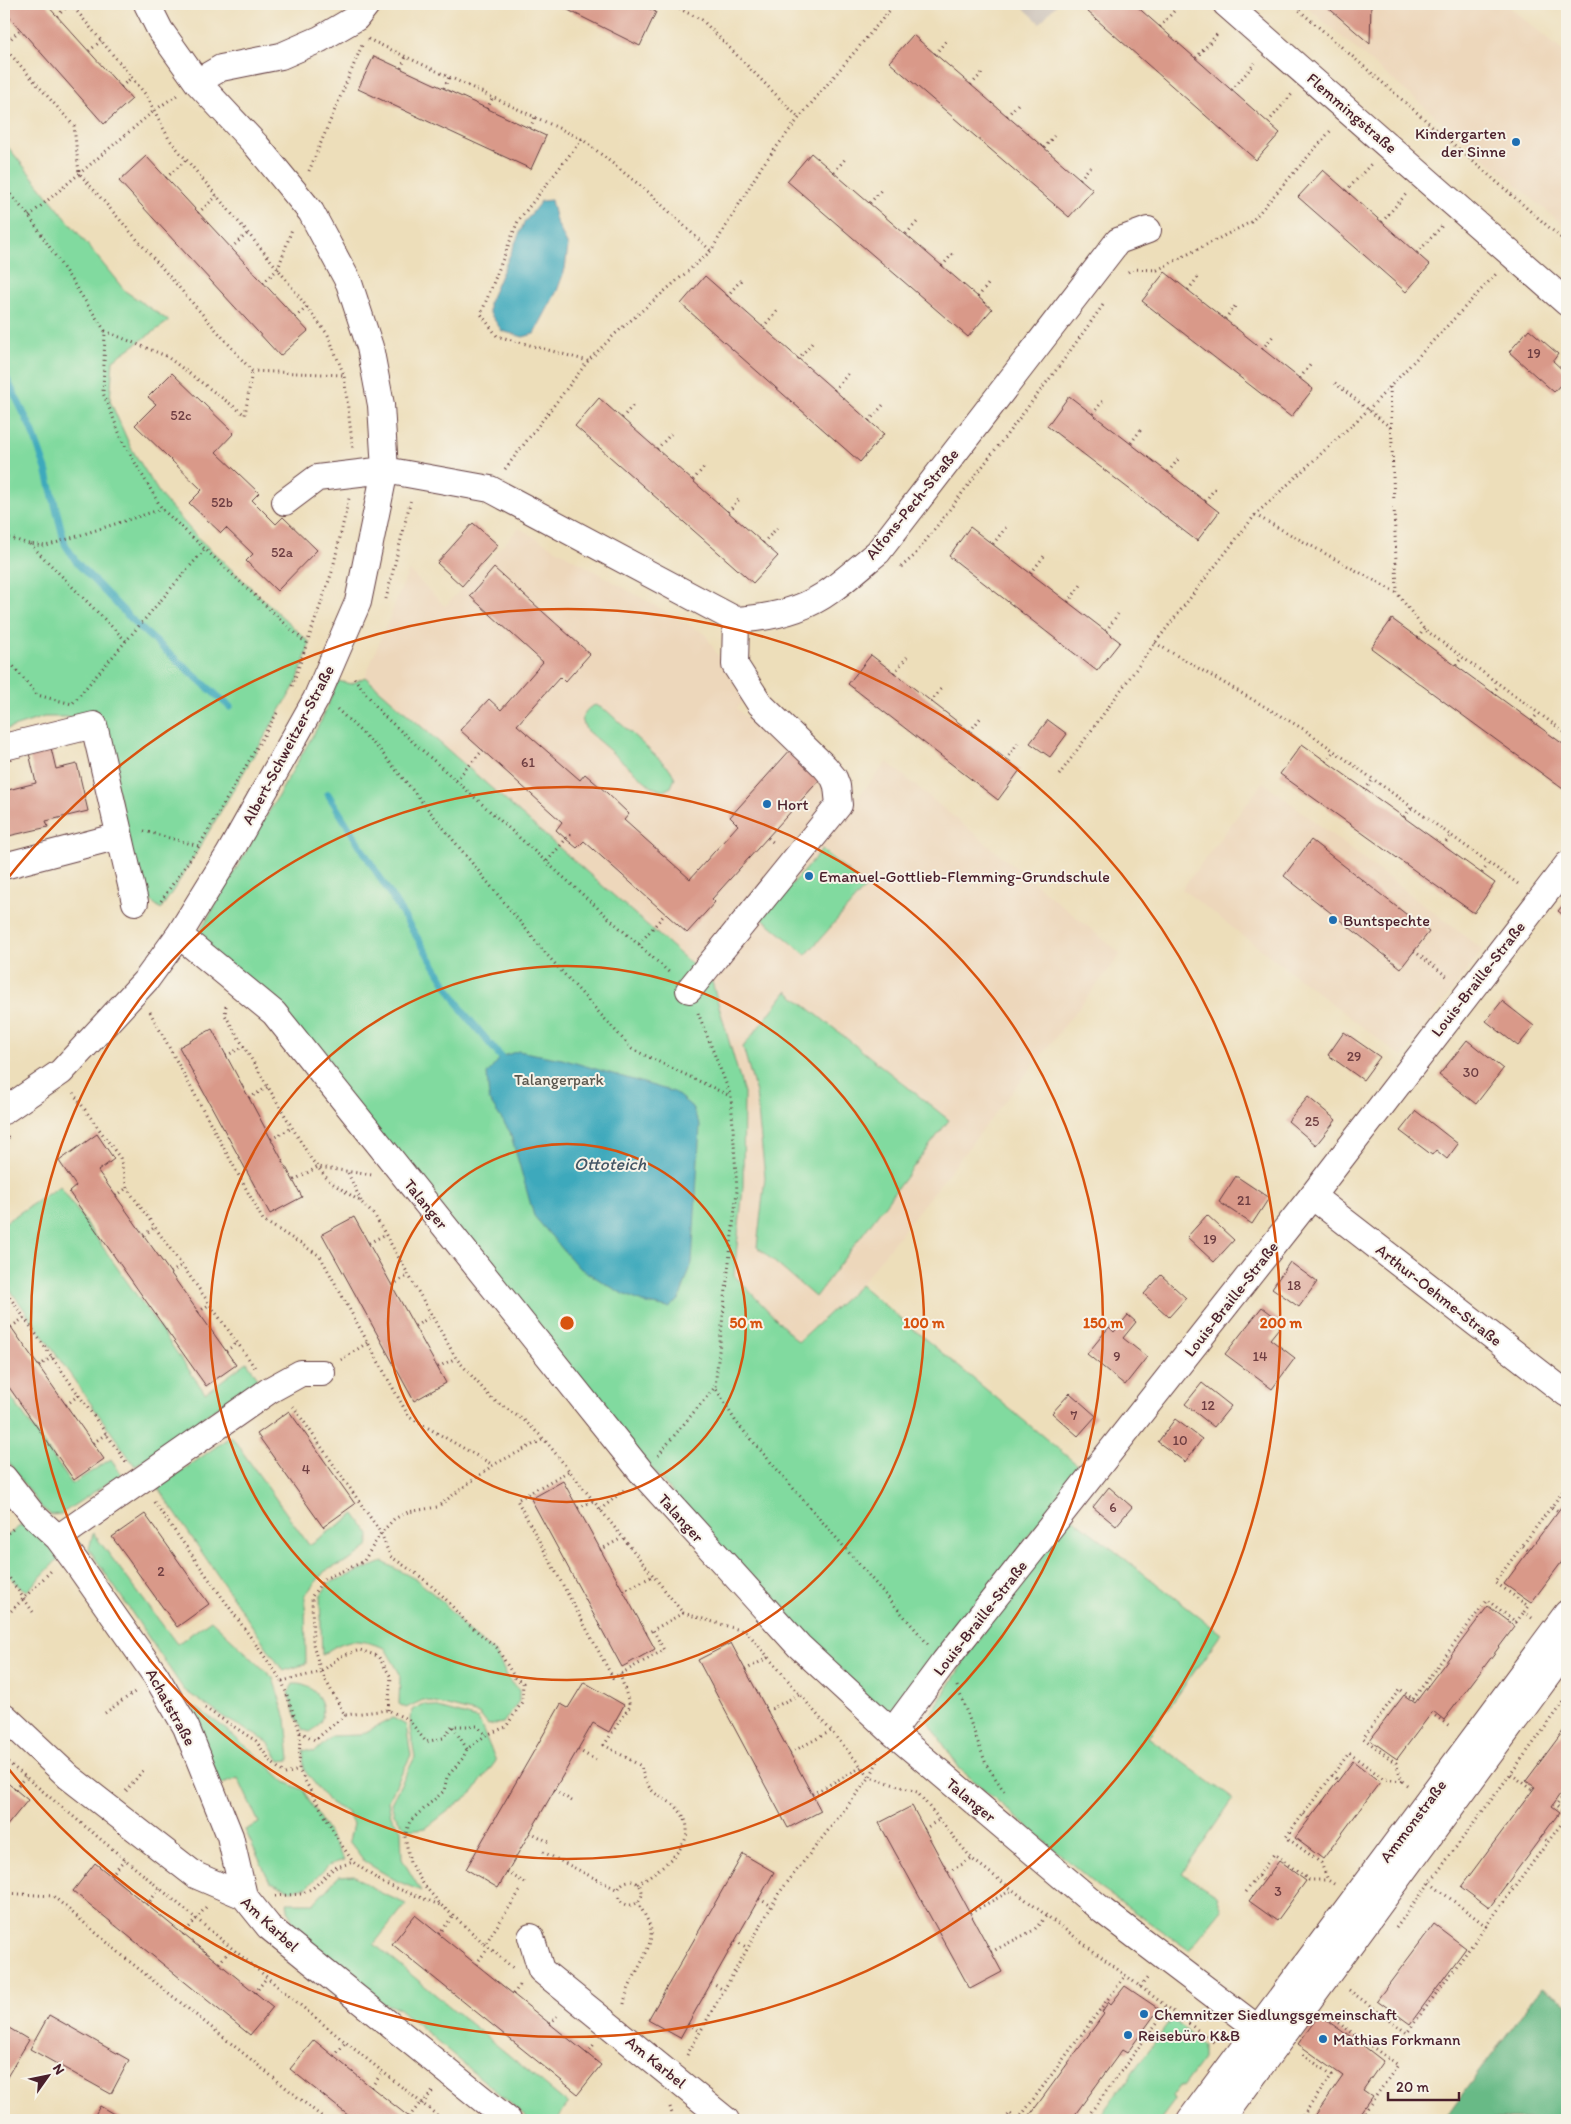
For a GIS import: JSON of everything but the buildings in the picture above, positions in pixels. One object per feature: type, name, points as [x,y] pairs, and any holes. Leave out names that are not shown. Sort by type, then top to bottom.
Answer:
[{"type":"street","name":"Albert-Schweitzer-Straße","points":[[4,1111],[59,1074],[147,979],[179,935],[229,854],[316,699],[358,602],[386,470],[380,405],[367,338],[349,283],[311,212],[256,145],[197,82],[160,30],[147,4]]},
{"type":"street","points":[[197,82],[221,68],[281,56],[320,40],[356,18],[367,4]]},
{"type":"street","name":"Flemmingstraße","points":[[1231,8],[1567,303]]},
{"type":"street","name":"Alfons-Pech-Straße","points":[[736,620],[763,618],[809,604],[830,591],[878,552],[1118,241],[1148,230]]},
{"type":"street","points":[[285,502],[317,478],[386,470],[490,488],[736,620],[735,665],[760,704],[834,778],[839,805],[689,990]]},
{"type":"street","points":[[4,746],[94,725],[118,830],[147,902]]},
{"type":"street","points":[[4,866],[118,830]]},
{"type":"street","name":"Louis-Braille-Straße","points":[[892,1732],[944,1662],[1312,1196],[1567,865]]},
{"type":"street","name":"Talanger","points":[[179,935],[274,1013],[643,1474],[798,1646],[892,1732],[1103,1912],[1267,2036]]},
{"type":"street","name":"Arthur-Oehme-Straße","points":[[1312,1196],[1567,1394]]},
{"type":"street","points":[[64,1546],[140,1482],[270,1390],[301,1373],[322,1373]]},
{"type":"street","name":"Achatstraße","points":[[4,1478],[33,1515],[64,1546],[156,1676],[186,1727],[230,1836],[233,1892]]},
{"type":"street","name":"Ammonstraße","points":[[1267,2036],[1354,1900],[1428,1801],[1562,1632]]},
{"type":"street","name":"Ammonstraße","points":[[1267,2036],[1407,1866],[1562,1632]]},
{"type":"street","name":"Am Karbel","points":[[4,1716],[69,1777],[195,1875],[233,1892],[269,1927],[508,2120]]},
{"type":"street","name":"Am Karbel","points":[[532,1937],[541,1970],[726,2120]]},
{"type":"street","points":[[1190,2120],[1236,2059],[1267,2036]]},
{"type":"street","points":[[1221,2120],[1267,2036]]},
{"type":"path","points":[[57,16],[70,4],[146,95],[169,139],[278,269],[328,335],[344,375],[355,474],[332,572],[292,687],[338,709],[379,749],[547,955],[632,1049],[731,1096]]},
{"type":"path","points":[[670,4],[702,20],[799,118]]},
{"type":"path","points":[[490,488],[588,361],[615,334],[711,251],[762,166],[799,118],[895,4]]},
{"type":"path","points":[[1160,27],[1180,4]]},
{"type":"path","points":[[1292,4],[1567,243]]},
{"type":"path","points":[[1196,58],[1231,8]]},
{"type":"path","points":[[20,30],[4,46],[74,126],[79,173],[252,371],[344,375]]},
{"type":"path","points":[[263,283],[278,269],[301,201],[304,182],[365,38],[582,139],[647,191],[711,251]]},
{"type":"path","points":[[89,52],[101,41]]},
{"type":"path","points":[[935,54],[946,41]]},
{"type":"path","points":[[1232,90],[1272,44]]},
{"type":"path","points":[[401,68],[406,57]]},
{"type":"path","points":[[971,85],[982,73]]},
{"type":"path","points":[[1268,122],[1309,75]]},
{"type":"path","points":[[444,88],[449,77]]},
{"type":"path","points":[[121,87],[131,78]]},
{"type":"path","points":[[29,216],[155,110],[197,82]]},
{"type":"path","points":[[487,108],[493,97]]},
{"type":"path","points":[[1007,116],[1018,104]]},
{"type":"path","points":[[1126,273],[1132,269],[1157,270],[1251,222],[1348,110]]},
{"type":"path","points":[[530,128],[535,117]]},
{"type":"path","points":[[1044,148],[1054,136]]},
{"type":"path","points":[[582,139],[518,221],[480,314],[497,336],[588,361]]},
{"type":"path","points":[[1346,191],[1388,144]]},
{"type":"path","points":[[834,172],[846,158]]},
{"type":"path","points":[[166,178],[186,160]]},
{"type":"path","points":[[1080,179],[1090,167]]},
{"type":"path","points":[[1382,222],[1423,176]]},
{"type":"path","points":[[4,187],[29,216],[105,332],[166,356],[245,415],[252,371]]},
{"type":"path","points":[[870,203],[882,190]]},
{"type":"path","points":[[198,213],[217,196]]},
{"type":"path","points":[[1417,253],[1458,208]]},
{"type":"path","points":[[906,234],[918,221]]},
{"type":"path","points":[[231,248],[248,233]]},
{"type":"path","points":[[942,266],[954,252]]},
{"type":"path","points":[[1059,775],[1155,643],[1255,515],[1368,410],[1513,257]]},
{"type":"path","points":[[1188,290],[1199,276]]},
{"type":"path","points":[[727,296],[742,279]]},
{"type":"path","points":[[978,297],[990,283]]},
{"type":"path","points":[[899,568],[914,556],[1060,365],[1104,304]]},
{"type":"path","points":[[1225,319],[1236,305]]},
{"type":"path","points":[[296,318],[307,307]]},
{"type":"path","points":[[763,327],[778,310]]},
{"type":"path","points":[[105,332],[102,393],[123,442],[162,509],[306,643]]},
{"type":"path","points":[[1262,349],[1274,335]]},
{"type":"path","points":[[798,359],[814,342]]},
{"type":"path","points":[[1300,378],[1311,364]]},
{"type":"path","points":[[834,390],[849,373]]},
{"type":"path","points":[[1335,383],[1392,429]]},
{"type":"path","points":[[1390,387],[1397,593]]},
{"type":"path","points":[[1093,414],[1104,399]]},
{"type":"path","points":[[622,418],[635,403]]},
{"type":"path","points":[[869,421],[884,404]]},
{"type":"path","points":[[1130,443],[1142,428]]},
{"type":"path","points":[[658,449],[671,434]]},
{"type":"path","points":[[1168,472],[1180,457]]},
{"type":"path","points":[[693,480],[706,465]]},
{"type":"path","points":[[1205,501],[1217,486]]},
{"type":"path","points":[[728,512],[741,496]]},
{"type":"path","points":[[4,536],[29,544],[46,546],[162,509]]},
{"type":"path","points":[[1255,515],[1397,593],[1424,629],[1567,734]]},
{"type":"path","points":[[993,544],[1006,527]]},
{"type":"path","points":[[763,543],[776,528]]},
{"type":"path","points":[[29,544],[126,641]]},
{"type":"path","points":[[4,655],[37,695],[72,704],[204,550]]},
{"type":"path","points":[[1031,573],[1044,556]]},
{"type":"path","points":[[1068,602],[1081,585]]},
{"type":"path","points":[[1106,631],[1118,614]]},
{"type":"path","points":[[1418,638],[1424,629]]},
{"type":"path","points":[[1155,643],[1305,730],[1540,899]]},
{"type":"path","points":[[894,673],[906,657]]},
{"type":"path","points":[[1456,665],[1462,657]]},
{"type":"path","points":[[354,678],[383,715],[689,990],[731,1096],[737,1191],[715,1386],[643,1474],[600,1510]]},
{"type":"path","points":[[1493,693],[1499,685]]},
{"type":"path","points":[[931,702],[943,686]]},
{"type":"path","points":[[147,902],[199,846],[278,710]]},
{"type":"path","points":[[1532,721],[1538,713]]},
{"type":"path","points":[[970,732],[982,716]]},
{"type":"path","points":[[1006,760],[1018,744]]},
{"type":"path","points":[[456,780],[483,750]]},
{"type":"path","points":[[1326,762],[1334,751]]},
{"type":"path","points":[[1365,790],[1373,779]]},
{"type":"path","points":[[1404,818],[1412,807]]},
{"type":"path","points":[[118,830],[199,846]]},
{"type":"path","points":[[547,861],[574,832]]},
{"type":"path","points":[[1443,846],[1450,835]]},
{"type":"path","points":[[1482,873],[1489,863]]},
{"type":"path","points":[[639,944],[665,914]]},
{"type":"path","points":[[1414,951],[1467,993]]},
{"type":"path","points":[[229,976],[225,1015],[292,1128],[318,1167],[329,1181],[361,1202],[376,1216],[456,1358],[492,1399],[525,1421],[544,1439],[683,1614],[748,1632],[870,1777],[917,1792],[972,1859],[1236,2059]]},
{"type":"path","points":[[149,1012],[263,1220],[320,1256],[408,1417],[493,1465]]},
{"type":"path","points":[[226,1056],[244,1046]]},
{"type":"path","points":[[59,1074],[120,1158],[127,1188],[270,1390],[291,1403],[381,1533],[390,1556],[421,1577],[467,1623],[497,1648],[515,1678],[523,1683],[522,1702],[506,1727],[486,1735],[467,1749],[463,1758],[448,1777],[444,1791],[410,1821],[405,1836],[410,1863],[441,1906],[485,1944],[522,1888]]},
{"type":"path","points":[[249,1098],[268,1088]]},
{"type":"path","points":[[272,1139],[292,1128]]},
{"type":"path","points":[[294,1180],[318,1167],[364,1174]]},
{"type":"path","points":[[347,1172],[361,1202]]},
{"type":"path","points":[[116,1196],[127,1188]]},
{"type":"path","points":[[144,1234],[155,1227]]},
{"type":"path","points":[[369,1243],[386,1234]]},
{"type":"path","points":[[171,1273],[182,1265]]},
{"type":"path","points":[[392,1285],[409,1275]]},
{"type":"path","points":[[4,1289],[282,1681],[300,1732],[299,1770],[339,1841],[354,1862],[383,1883],[441,1906]]},
{"type":"path","points":[[198,1312],[210,1304]]},
{"type":"path","points":[[415,1326],[432,1316]]},
{"type":"path","points":[[11,1327],[24,1318]]},
{"type":"path","points":[[226,1351],[237,1343]]},
{"type":"path","points":[[322,1373],[367,1343]]},
{"type":"path","points":[[39,1366],[52,1356]]},
{"type":"path","points":[[438,1367],[456,1358]]},
{"type":"path","points":[[715,1386],[736,1422],[944,1662],[951,1672],[986,1764],[1000,1788],[1007,1794]]},
{"type":"path","points":[[66,1405],[79,1395]]},
{"type":"path","points":[[93,1443],[106,1434]]},
{"type":"path","points":[[345,1715],[321,1672],[313,1644],[312,1596],[324,1579],[363,1562],[381,1533],[394,1519],[408,1512],[437,1507],[493,1465],[544,1439]]},
{"type":"path","points":[[569,1472],[517,1500],[613,1678],[664,1650],[653,1630]]},
{"type":"path","points":[[1402,1781],[1396,1763],[1363,1738],[1400,1689],[1415,1700],[1488,1600],[1516,1622],[1528,1606],[1495,1582],[1567,1486]]},
{"type":"path","points":[[578,1508],[592,1500]]},
{"type":"path","points":[[1552,1507],[1558,1511]]},
{"type":"path","points":[[600,1550],[622,1538]]},
{"type":"path","points":[[4,1618],[24,1598],[64,1546]]},
{"type":"path","points":[[1522,1546],[1529,1551]]},
{"type":"path","points":[[4,1570],[33,1612]]},
{"type":"path","points":[[623,1591],[653,1576]]},
{"type":"path","points":[[1524,1612],[1562,1632]]},
{"type":"path","points":[[646,1633],[683,1614]]},
{"type":"path","points":[[282,1681],[321,1672],[341,1656],[360,1650],[378,1656],[391,1677],[388,1710]]},
{"type":"path","points":[[745,1670],[769,1657]]},
{"type":"path","points":[[620,1674],[630,1706],[604,1745],[641,1766],[644,1778],[651,1791],[673,1804],[683,1815],[688,1827],[686,1839],[679,1851],[638,1884],[627,1882],[618,1890],[618,1898],[623,1904],[631,1906],[638,1902],[642,1891],[638,1884]]},
{"type":"path","points":[[105,1713],[156,1676]]},
{"type":"path","points":[[767,1711],[800,1694]]},
{"type":"path","points":[[1395,1929],[1567,1698]]},
{"type":"path","points":[[199,1704],[256,1741],[271,1762],[285,1774],[299,1770]]},
{"type":"path","points":[[300,1732],[315,1740],[345,1715],[388,1710],[409,1720],[426,1742],[443,1738],[452,1726]]},
{"type":"path","points":[[1382,1713],[1387,1717]]},
{"type":"path","points":[[452,1726],[477,1726],[486,1735]]},
{"type":"path","points":[[452,1726],[467,1749]]},
{"type":"path","points":[[790,1753],[831,1731]]},
{"type":"path","points":[[674,2078],[779,1893],[870,1777],[892,1732]]},
{"type":"path","points":[[578,1750],[596,1760]]},
{"type":"path","points":[[1354,1900],[1328,1880],[1321,1863],[1286,1837],[1332,1775],[1349,1753],[1384,1779],[1402,1781],[1428,1801]]},
{"type":"path","points":[[4,1759],[443,2120]]},
{"type":"path","points":[[812,1794],[862,1767]]},
{"type":"path","points":[[1511,1774],[1533,1790]]},
{"type":"path","points":[[1332,1775],[1338,1780]]},
{"type":"path","points":[[15,1790],[25,1777]]},
{"type":"path","points":[[554,1790],[572,1801]]},
{"type":"path","points":[[1349,1990],[1407,2033],[1453,1968],[1567,1816],[1554,1805],[1567,1791]]},
{"type":"path","points":[[1304,1814],[1309,1819]]},
{"type":"path","points":[[924,1829],[940,1820]]},
{"type":"path","points":[[530,1832],[548,1842]]},
{"type":"path","points":[[1542,1837],[1548,1842]]},
{"type":"path","points":[[543,1852],[618,1890]]},
{"type":"path","points":[[1246,1892],[1274,1854],[1309,1880],[1328,1880]]},
{"type":"path","points":[[111,1876],[125,1859]]},
{"type":"path","points":[[948,1872],[972,1859]]},
{"type":"path","points":[[183,1935],[196,1918],[233,1892],[301,1894],[313,1888],[334,1868],[354,1862]]},
{"type":"path","points":[[1407,1866],[1486,1926]]},
{"type":"path","points":[[507,1872],[525,1883]]},
{"type":"path","points":[[1258,1876],[1264,1881]]},
{"type":"path","points":[[1506,1884],[1513,1889]]},
{"type":"path","points":[[147,1905],[160,1888]]},
{"type":"path","points":[[970,1913],[1012,1890]]},
{"type":"path","points":[[4,1893],[53,1896],[124,1957],[326,2120]]},
{"type":"path","points":[[759,1899],[772,1906]]},
{"type":"path","points":[[626,2012],[623,2003],[628,1987],[651,1940],[651,1929],[638,1902]]},
{"type":"path","points":[[439,1934],[453,1916]]},
{"type":"path","points":[[991,1952],[1034,1930],[1046,1916]]},
{"type":"path","points":[[735,1941],[748,1948]]},
{"type":"path","points":[[476,1964],[489,1947]]},
{"type":"path","points":[[219,1963],[232,1948]]},
{"type":"path","points":[[1005,2120],[1010,2113],[1019,2120],[1125,1976]]},
{"type":"path","points":[[255,1993],[267,1977]]},
{"type":"path","points":[[513,1994],[526,1978]]},
{"type":"path","points":[[712,1983],[724,1990]]},
{"type":"path","points":[[1344,1997],[1354,1983]]},
{"type":"path","points":[[1085,2120],[1168,2008]]},
{"type":"path","points":[[1327,2021],[1335,2010]]},
{"type":"path","points":[[1330,2017],[1398,2065],[1359,2120]]},
{"type":"path","points":[[688,2024],[700,2032]]},
{"type":"path","points":[[1080,2036],[1085,2040]]},
{"type":"path","points":[[334,2056],[346,2042]]},
{"type":"path","points":[[1300,2120],[1332,2075],[1302,2054]]},
{"type":"path","points":[[371,2087],[383,2072]]},
{"type":"path","points":[[1046,2083],[1050,2087]]},
{"type":"path","points":[[409,2117],[421,2102]]},
{"type":"shaded area","points":[[1019,4],[1057,4],[1040,23]]},
{"type":"shaded area","name":"Kindergarten der Sinne","points":[[1303,4],[1506,4],[1567,55],[1567,228]]},
{"type":"shaded area","name":"Emanuel-Gottlieb-Flemming-Grundschule","points":[[519,528],[705,634],[744,700],[737,709],[779,746],[787,738],[857,798],[887,762],[1121,954],[860,1285],[798,1342],[734,1274],[743,1188],[712,982],[365,677],[409,570],[445,606]]},
{"type":"shaded area","name":"Buntspechte","points":[[1263,782],[1483,950],[1402,1057],[1182,889]]},
{"type":"green space","points":[[4,142],[125,291],[169,321],[113,360],[110,401],[131,448],[161,496],[197,537],[310,643],[297,682],[185,872],[161,909],[141,893],[104,731],[71,717],[44,717],[4,730]]},
{"type":"green space","name":"Talangerpark","points":[[365,677],[712,982],[744,1093],[743,1188],[734,1275],[798,1342],[860,1285],[1080,1467],[943,1650],[891,1726],[801,1642],[203,947],[200,932],[321,721],[338,681],[351,684]]},
{"type":"green space","points":[[596,705],[607,711],[670,769],[675,778],[671,787],[663,791],[652,787],[586,730],[582,719],[584,714]]},
{"type":"green space","points":[[822,850],[866,887],[806,955],[762,918]]},
{"type":"green space","points":[[787,991],[949,1120],[815,1297],[757,1247],[765,1177],[756,1093],[743,1047]]},
{"type":"green space","points":[[60,1186],[205,1393],[247,1362],[258,1378],[135,1466],[4,1281],[4,1223]]},
{"type":"green space","points":[[4,1387],[72,1484],[111,1459],[121,1474],[61,1514],[51,1515],[41,1507],[4,1456]]},
{"type":"green space","points":[[231,1436],[309,1545],[355,1514],[370,1535],[368,1547],[352,1559],[325,1571],[305,1595],[306,1664],[283,1671],[158,1488]]},
{"type":"green space","points":[[1070,1516],[1221,1634],[1148,1737],[1233,1799],[1182,1873],[1216,1895],[1222,1909],[1189,1950],[1100,1888],[960,1769],[927,1720],[1003,1601]]},
{"type":"green space","points":[[24,1523],[30,1524],[59,1558],[27,1591],[13,1581],[9,1575],[4,1554],[4,1538]]},
{"type":"green space","points":[[93,1533],[177,1644],[211,1620],[273,1678],[286,1719],[290,1760],[280,1761],[268,1742],[225,1718],[184,1690],[89,1549]]},
{"type":"green space","points":[[383,1562],[417,1580],[443,1602],[465,1628],[495,1653],[511,1683],[519,1689],[519,1701],[503,1723],[488,1725],[479,1714],[423,1700],[406,1708],[399,1704],[400,1674],[385,1648],[366,1642],[352,1641],[338,1645],[322,1655],[320,1596],[329,1583]]},
{"type":"green space","points":[[293,1684],[303,1685],[311,1689],[321,1702],[322,1718],[318,1726],[310,1732],[303,1730],[295,1715],[288,1693]]},
{"type":"green space","points":[[424,1704],[478,1719],[496,1761],[473,1792],[426,1828],[407,1830],[394,1814],[391,1803],[415,1757],[410,1729],[412,1710]]},
{"type":"green space","points":[[192,1705],[218,1723],[285,1782],[303,1790],[344,1860],[329,1865],[307,1887],[291,1890],[270,1882],[245,1830],[259,1823],[238,1778],[220,1785]]},
{"type":"green space","points":[[393,1718],[406,1725],[411,1755],[388,1801],[391,1816],[401,1829],[402,1859],[421,1891],[397,1881],[365,1862],[349,1841],[353,1824],[347,1812],[330,1803],[304,1770],[303,1750],[315,1752],[332,1736],[360,1735]]},
{"type":"green space","points":[[354,1875],[379,1892],[406,1904],[374,1944],[568,2104],[556,2120],[530,2120],[397,2007],[383,2004],[303,1940],[289,1914],[287,1903],[314,1903],[339,1876]]},
{"type":"green space","points":[[1542,1987],[1567,2004],[1567,2120],[1443,2120]]},
{"type":"green space","points":[[1172,2019],[1203,2046],[1203,2059],[1182,2087],[1179,2086],[1172,2096],[1175,2100],[1160,2120],[1097,2120]]},
{"type":"water","points":[[551,200],[556,221],[568,246],[565,269],[557,291],[534,334],[523,337],[502,331],[489,312],[489,302],[524,223],[541,201]]},
{"type":"water","name":"Ottoteich","points":[[518,1051],[562,1059],[674,1092],[691,1106],[700,1125],[692,1263],[679,1300],[669,1308],[647,1304],[621,1293],[578,1267],[534,1216],[510,1132],[489,1100],[487,1074],[501,1057]]},
{"type":"waterway","points":[[4,373],[32,430],[46,469],[65,544],[77,563],[138,626],[230,707]]},
{"type":"waterway","points":[[328,794],[464,1013],[501,1057]]},
{"type":"place","name":"Kindergarten der Sinne","points":[[1516,142]]},
{"type":"place","name":"Hort","points":[[767,804]]},
{"type":"place","name":"Emanuel-Gottlieb-Flemming-Grundschule","points":[[809,876]]},
{"type":"place","name":"Buntspechte","points":[[1333,920]]},
{"type":"place","name":"Chemnitzer Siedlungsgemeinschaft","points":[[1144,2014]]},
{"type":"place","name":"Reisebüro K&B","points":[[1128,2035]]},
{"type":"place","name":"Mathias Forkmann","points":[[1323,2039]]}]
